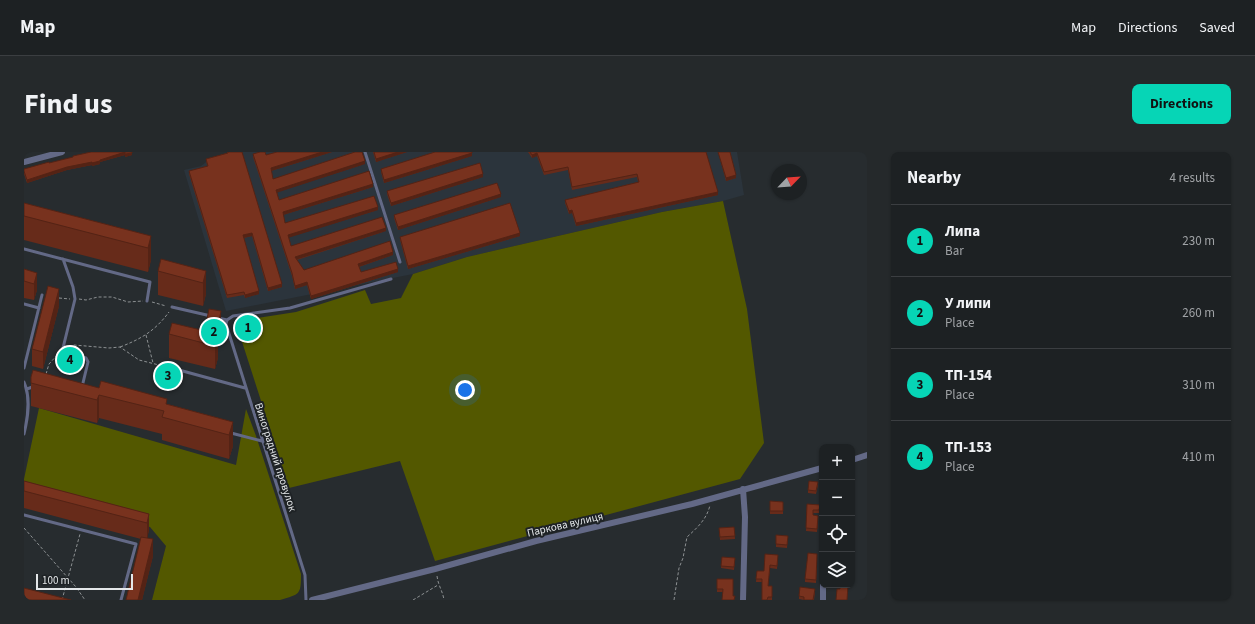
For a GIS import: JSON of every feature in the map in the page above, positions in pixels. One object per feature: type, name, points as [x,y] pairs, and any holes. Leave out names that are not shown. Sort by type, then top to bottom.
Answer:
[{"type":"street","points":[[24,162],[62,152]]},
{"type":"street","points":[[855,459],[867,456]]},
{"type":"street","name":"Паркова вулиця","points":[[312,600],[435,569],[536,541],[711,499],[819,469]]},
{"type":"street","points":[[743,489],[745,517],[743,600]]},
{"type":"street","points":[[823,588],[823,600]]},
{"type":"lane","points":[[365,152],[400,262]]},
{"type":"lane","points":[[24,249],[150,282],[146,301]]},
{"type":"lane","points":[[63,259],[74,287],[75,299],[63,348],[65,352],[86,358],[88,362],[80,393]]},
{"type":"lane","points":[[172,307],[227,320],[233,316],[290,308],[390,279]]},
{"type":"lane","points":[[24,368],[25,358],[42,295]]},
{"type":"lane","points":[[24,304],[39,308]]},
{"type":"lane","name":"Виноградний провулок","points":[[227,320],[226,324],[245,388],[305,576],[306,600]]},
{"type":"lane","points":[[168,368],[245,388]]},
{"type":"lane","points":[[24,382],[27,389],[28,415],[24,434]]},
{"type":"lane","points":[[27,389],[37,384]]},
{"type":"lane","points":[[224,431],[262,441]]},
{"type":"lane","points":[[24,515],[136,544],[121,600]]},
{"type":"path","points":[[45,376],[49,364],[63,348],[74,345],[120,347],[134,342],[160,324],[172,307],[146,301],[128,302],[112,297],[98,297],[86,300],[55,298]]},
{"type":"path","points":[[146,334],[153,364]]},
{"type":"path","points":[[120,347],[139,360],[168,368]]},
{"type":"path","points":[[674,600],[679,568],[683,558],[687,537],[699,527],[708,511],[711,499]]},
{"type":"path","points":[[24,528],[85,600]]},
{"type":"path","points":[[62,600],[81,530]]},
{"type":"path","points":[[435,569],[438,585],[444,593],[443,600]]},
{"type":"path","points":[[413,600],[438,585]]},
{"type":"shaded area","points":[[234,152],[737,152],[744,195],[723,201],[662,212],[467,257],[413,274],[226,311],[184,170],[201,166],[210,159]]},
{"type":"shaded area","points":[[723,201],[747,309],[764,443],[740,479],[435,561],[400,461],[289,488],[236,323],[245,320],[296,312],[365,290],[371,304],[401,298],[413,274],[467,257],[662,212]]},
{"type":"shaded area","points":[[39,408],[236,465],[246,409],[301,574],[301,586],[298,593],[280,600],[152,600],[166,546],[150,527],[24,492],[24,479]]},
{"type":"building","points":[[91,152],[125,152],[100,161],[67,167],[27,180],[24,169]]},
{"type":"building","points":[[125,152],[132,152],[132,153],[125,154]]},
{"type":"building","points":[[228,152],[242,152],[282,284],[268,288],[252,233],[243,235],[259,291],[245,295],[244,292],[227,295],[189,171],[208,166],[206,159]]},
{"type":"building","points":[[265,152],[266,155],[277,152],[322,152],[271,168],[273,179],[355,152],[362,152],[365,161],[276,190],[279,200],[369,171],[373,184],[283,212],[285,223],[374,196],[378,207],[288,235],[291,246],[382,217],[386,228],[295,257],[304,270],[390,241],[393,252],[358,264],[361,272],[396,262],[398,269],[311,296],[307,282],[295,286],[253,154]]},
{"type":"building","points":[[374,152],[398,152],[376,159]]},
{"type":"building","points":[[435,152],[472,153],[384,180],[381,169]]},
{"type":"building","points":[[530,152],[706,152],[718,192],[576,223],[572,210],[569,211],[565,200],[639,182],[637,174],[572,187],[568,167],[544,172],[537,153],[532,155]]},
{"type":"building","points":[[718,152],[730,152],[736,175],[726,178]]},
{"type":"building","points":[[480,163],[483,174],[391,203],[387,191]]},
{"type":"building","points":[[497,183],[501,194],[398,227],[394,215]]},
{"type":"building","points":[[24,203],[151,236],[148,248],[24,216]]},
{"type":"building","points":[[510,203],[520,233],[408,266],[400,237]]},
{"type":"building","points":[[161,259],[206,271],[203,283],[158,271]]},
{"type":"building","points":[[24,269],[37,273],[34,284],[24,281]]},
{"type":"building","points":[[48,286],[59,289],[43,352],[32,349]]},
{"type":"building","points":[[209,309],[221,311],[219,321],[207,319]]},
{"type":"building","points":[[172,323],[218,334],[215,346],[169,334]]},
{"type":"building","points":[[67,350],[75,352],[74,358],[65,355]]},
{"type":"building","points":[[164,367],[173,369],[172,374],[163,372]]},
{"type":"building","points":[[33,370],[99,388],[101,381],[167,399],[166,404],[233,422],[229,435],[162,417],[164,411],[99,395],[97,400],[31,383]]},
{"type":"building","points":[[24,481],[149,514],[147,523],[24,491]]},
{"type":"building","points":[[809,481],[818,482],[816,491],[808,490]]},
{"type":"building","points":[[770,501],[783,502],[783,511],[770,511]]},
{"type":"building","points":[[807,504],[819,505],[819,510],[813,510],[813,515],[818,516],[817,529],[806,528]]},
{"type":"building","points":[[734,527],[735,536],[720,537],[719,528]]},
{"type":"building","points":[[776,535],[788,536],[787,545],[776,544]]},
{"type":"building","points":[[141,537],[153,539],[138,600],[126,600]]},
{"type":"building","points":[[808,553],[817,554],[816,580],[805,579]]},
{"type":"building","points":[[765,554],[778,555],[777,566],[770,565],[768,586],[772,586],[772,597],[768,597],[767,600],[762,600],[762,579],[756,579],[757,571],[764,571]]},
{"type":"building","points":[[722,557],[735,558],[734,567],[721,566]]},
{"type":"building","points":[[717,579],[733,579],[734,600],[722,600],[723,589],[717,589]]},
{"type":"building","points":[[800,587],[815,589],[813,600],[804,600],[804,597],[799,596]]},
{"type":"building","points":[[24,588],[71,600],[27,600],[24,599]]},
{"type":"building","points":[[848,588],[847,600],[836,600],[837,589]]},
{"type":"place","name":"Липа","points":[[248,328]]},
{"type":"place","name":"У липи","points":[[214,332]]},
{"type":"place","name":"ТП-153","points":[[70,360]]},
{"type":"place","name":"ТП-154","points":[[168,376]]}]
